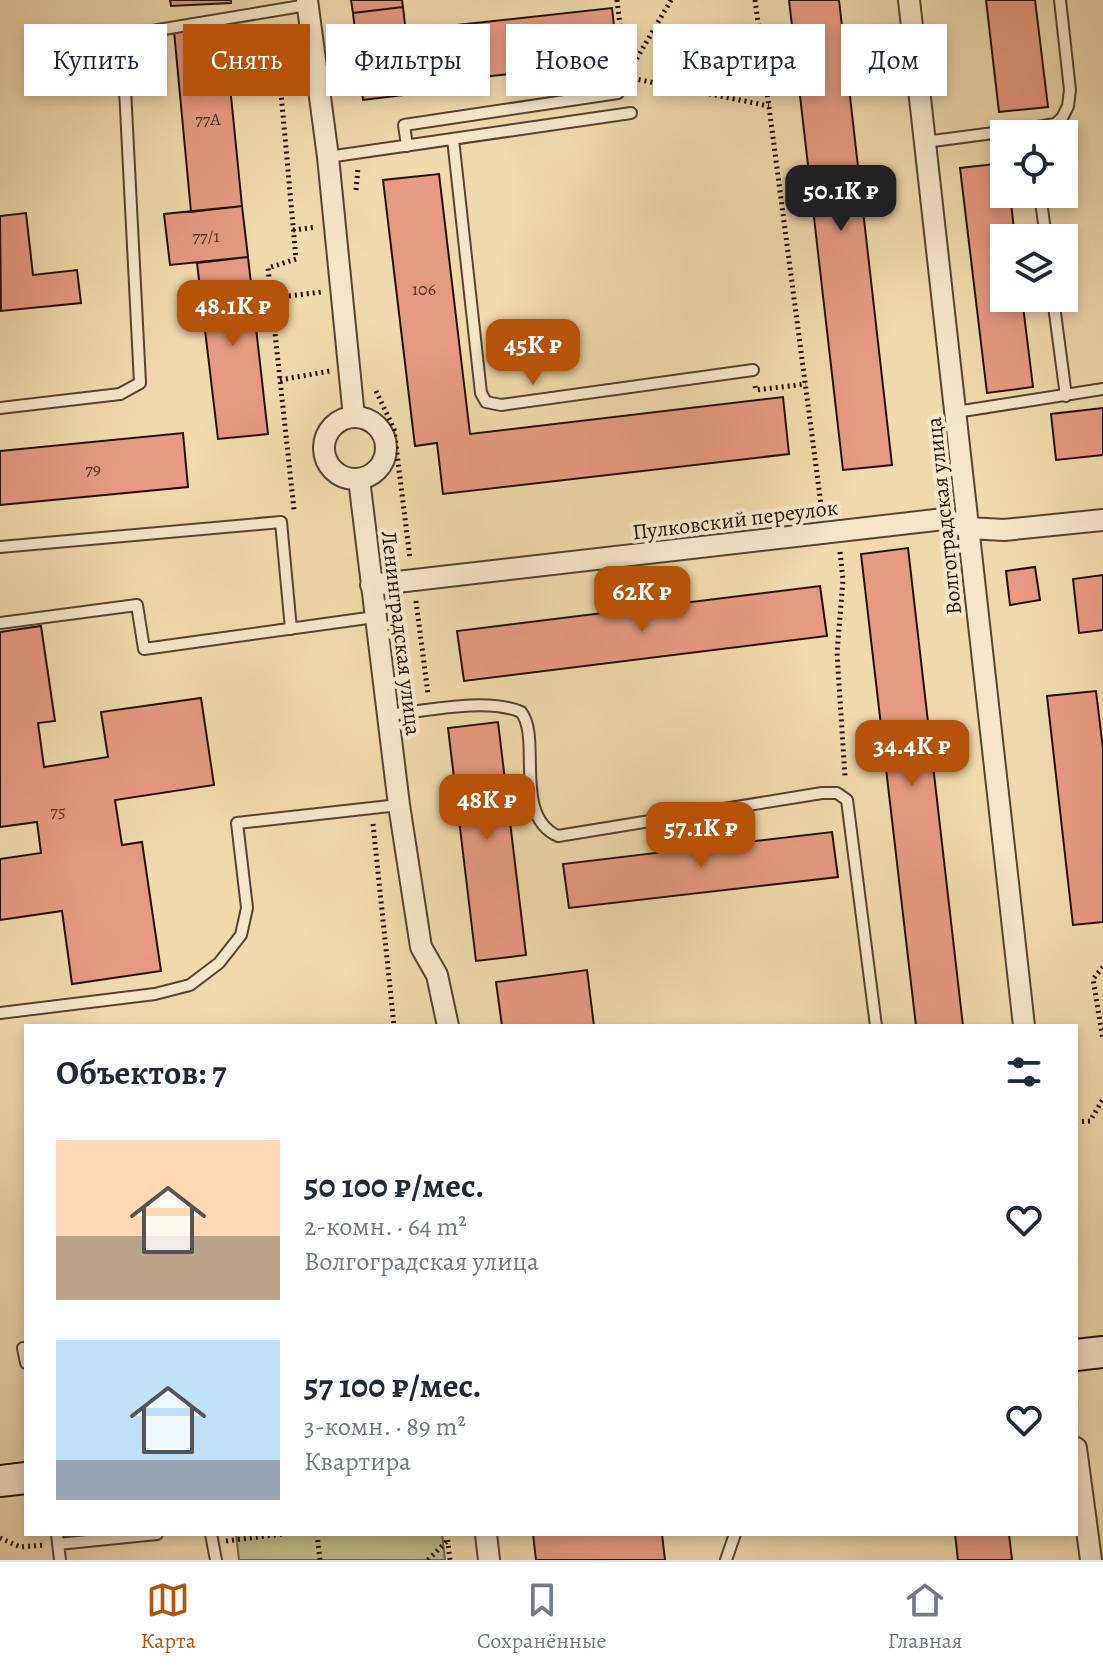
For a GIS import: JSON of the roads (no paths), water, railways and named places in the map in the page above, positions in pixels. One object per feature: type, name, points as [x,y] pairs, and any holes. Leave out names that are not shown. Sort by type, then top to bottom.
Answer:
[{"type":"street","name":"Волгоградская улица","points":[[909,0],[1024,1024]]},
{"type":"street","points":[[307,3],[328,157],[354,417]]},
{"type":"street","points":[[354,417],[376,425],[383,434],[386,446],[379,468],[359,479],[338,474],[325,456],[327,434],[343,419],[354,417]]},
{"type":"street","name":"Ленинградская улица","points":[[359,479],[387,715],[421,947],[437,975],[448,1024]]},
{"type":"street","name":"Пулковский переулок","points":[[371,585],[944,519],[969,528],[1004,530],[1103,520]]},
{"type":"street","points":[[1078,1355],[1103,1352]]},
{"type":"street","points":[[1078,1457],[1095,1531],[1091,1560]]},
{"type":"street","points":[[0,1481],[24,1478]]},
{"type":"street","points":[[486,1536],[489,1560]]},
{"type":"lane","points":[[1060,0],[1070,90],[1068,106],[1060,120]]},
{"type":"lane","points":[[0,408],[120,394],[140,383],[123,50],[134,34],[307,3]]},
{"type":"lane","points":[[407,146],[404,125],[598,96]]},
{"type":"lane","points":[[328,157],[631,113]]},
{"type":"lane","points":[[925,142],[990,135]]},
{"type":"lane","points":[[453,139],[481,393],[486,402],[501,405],[753,370]]},
{"type":"lane","points":[[1055,312],[1066,396]]},
{"type":"lane","points":[[956,412],[1103,389]]},
{"type":"lane","points":[[0,547],[281,522],[291,629]]},
{"type":"lane","points":[[0,623],[137,605],[144,649],[375,617]]},
{"type":"lane","points":[[387,715],[491,706],[521,712],[527,726],[530,783],[535,806],[547,831],[558,836],[837,793],[847,800],[876,1024]]},
{"type":"lane","points":[[0,1013],[155,994],[190,985],[219,963],[241,935],[247,908],[237,823],[399,805]]},
{"type":"lane","points":[[23,1348],[24,1353]]},
{"type":"lane","points":[[60,1560],[57,1539],[117,1536]]},
{"type":"lane","points":[[726,1560],[734,1536]]},
{"type":"lane","points":[[212,1538],[216,1560]]}]
